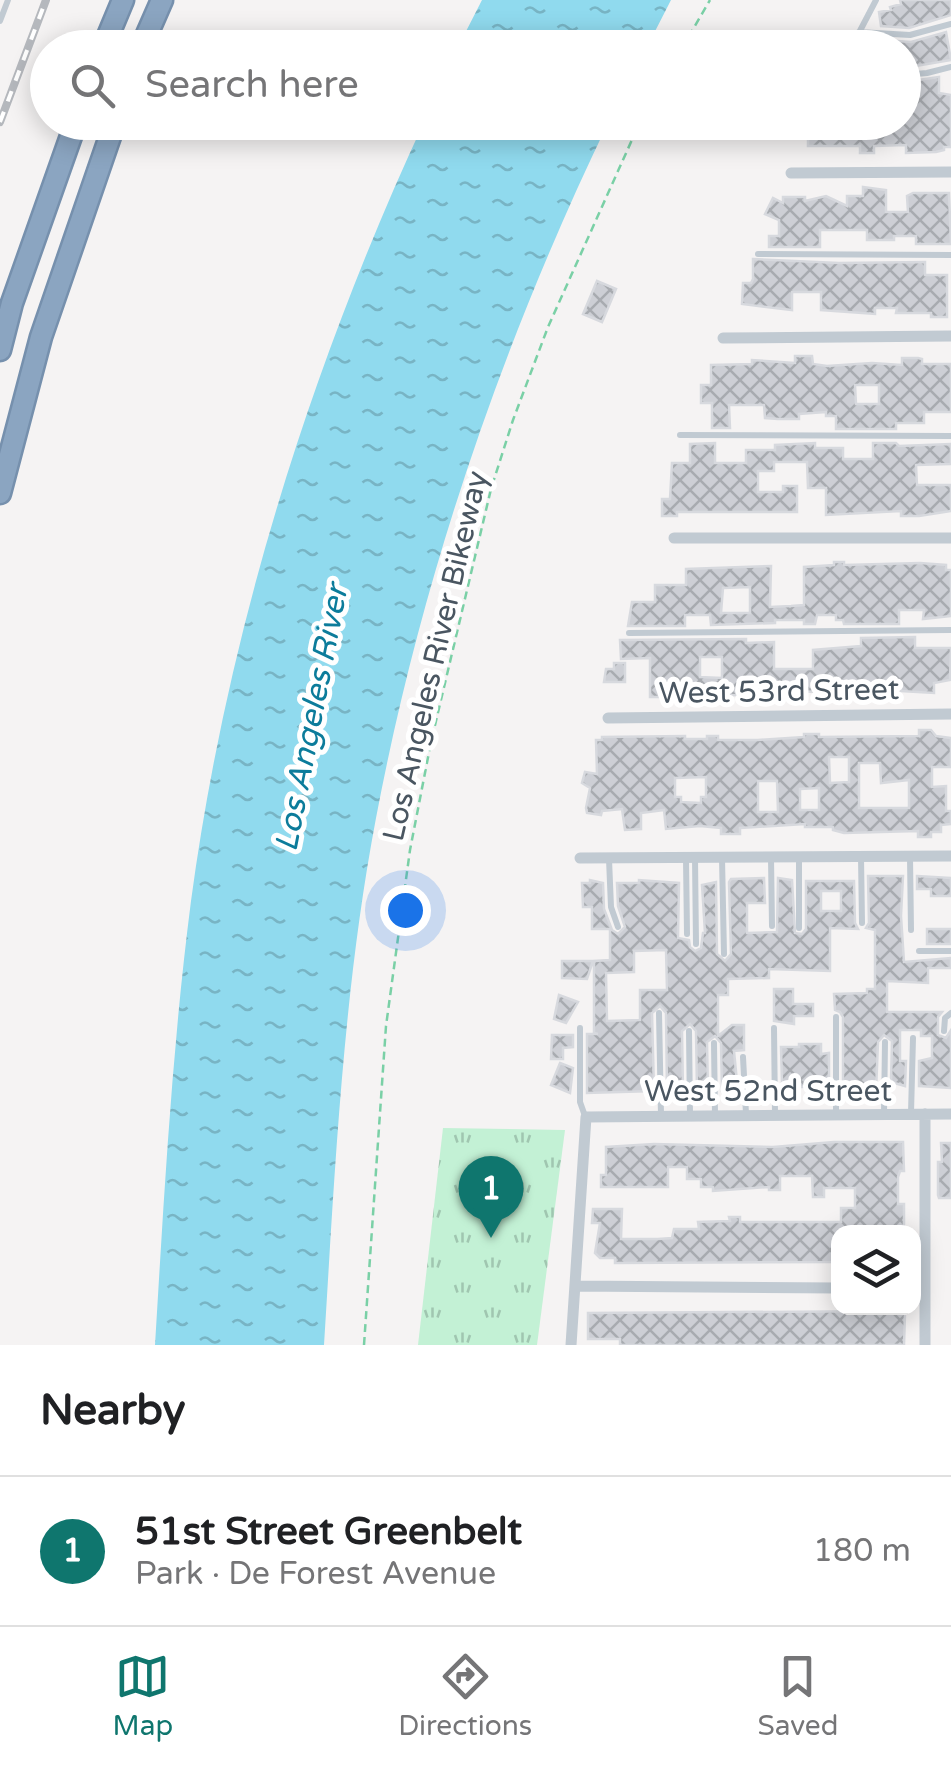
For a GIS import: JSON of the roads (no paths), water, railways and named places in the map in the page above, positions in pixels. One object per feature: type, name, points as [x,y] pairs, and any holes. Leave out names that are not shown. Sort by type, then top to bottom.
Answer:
[{"type":"highway","points":[[110,30],[123,0]]},
{"type":"highway","points":[[149,30],[162,0]]},
{"type":"highway","points":[[0,350],[12,303],[70,140]]},
{"type":"highway","points":[[0,493],[42,337],[109,140]]},
{"type":"street","points":[[792,172],[951,172]]},
{"type":"street","points":[[723,338],[951,336]]},
{"type":"street","points":[[674,538],[951,538]]},
{"type":"street","name":"West 53rd Street","points":[[608,718],[951,714]]},
{"type":"street","points":[[580,858],[951,856]]},
{"type":"street","points":[[918,1114],[919,1225]]},
{"type":"street","name":"West 52nd Street","points":[[586,1118],[951,1114]]},
{"type":"street","points":[[570,1345],[586,1118]]},
{"type":"street","points":[[574,1286],[831,1288]]},
{"type":"street","points":[[921,1307],[925,1345]]},
{"type":"lane","points":[[0,21],[8,0]]},
{"type":"lane","points":[[861,30],[876,0]]},
{"type":"lane","points":[[921,32],[951,24]]},
{"type":"lane","points":[[921,74],[951,67]]},
{"type":"lane","points":[[758,254],[951,255]]},
{"type":"lane","points":[[680,435],[951,436]]},
{"type":"lane","points":[[629,633],[951,630]]},
{"type":"lane","points":[[800,856],[800,928]]},
{"type":"lane","points":[[861,856],[862,923]]},
{"type":"lane","points":[[910,856],[911,930]]},
{"type":"lane","points":[[687,934],[690,857]]},
{"type":"lane","points":[[690,857],[696,944]]},
{"type":"lane","points":[[722,857],[724,954]]},
{"type":"lane","points":[[771,857],[772,926]]},
{"type":"lane","points":[[608,858],[610,907],[618,927]]},
{"type":"lane","points":[[919,952],[951,951]]},
{"type":"lane","points":[[659,1013],[661,1116]]},
{"type":"lane","points":[[944,1031],[945,1018],[951,1013]]},
{"type":"lane","points":[[836,1017],[836,1115]]},
{"type":"lane","points":[[580,1028],[580,1102],[586,1118]]},
{"type":"lane","points":[[774,1028],[775,1116]]},
{"type":"lane","points":[[689,1031],[690,1116]]},
{"type":"lane","points":[[913,1038],[918,1114]]},
{"type":"lane","points":[[884,1042],[884,1114]]},
{"type":"lane","points":[[714,1043],[715,1116]]},
{"type":"lane","points":[[744,1057],[746,1116]]},
{"type":"water","points":[[482,0],[671,0],[656,30],[467,30]]},
{"type":"water","name":"Los Angeles River","points":[[416,140],[600,140],[534,290],[470,462],[417,638],[395,728],[365,883],[348,1015],[324,1345],[155,1345],[184,956],[207,801],[227,701],[278,503],[345,310]]},
{"type":"railway","points":[[35,30],[46,0]]},
{"type":"railway","points":[[0,122],[30,42]]},
{"type":"place","name":"51st Street Greenbelt","points":[[491,1238]]}]
